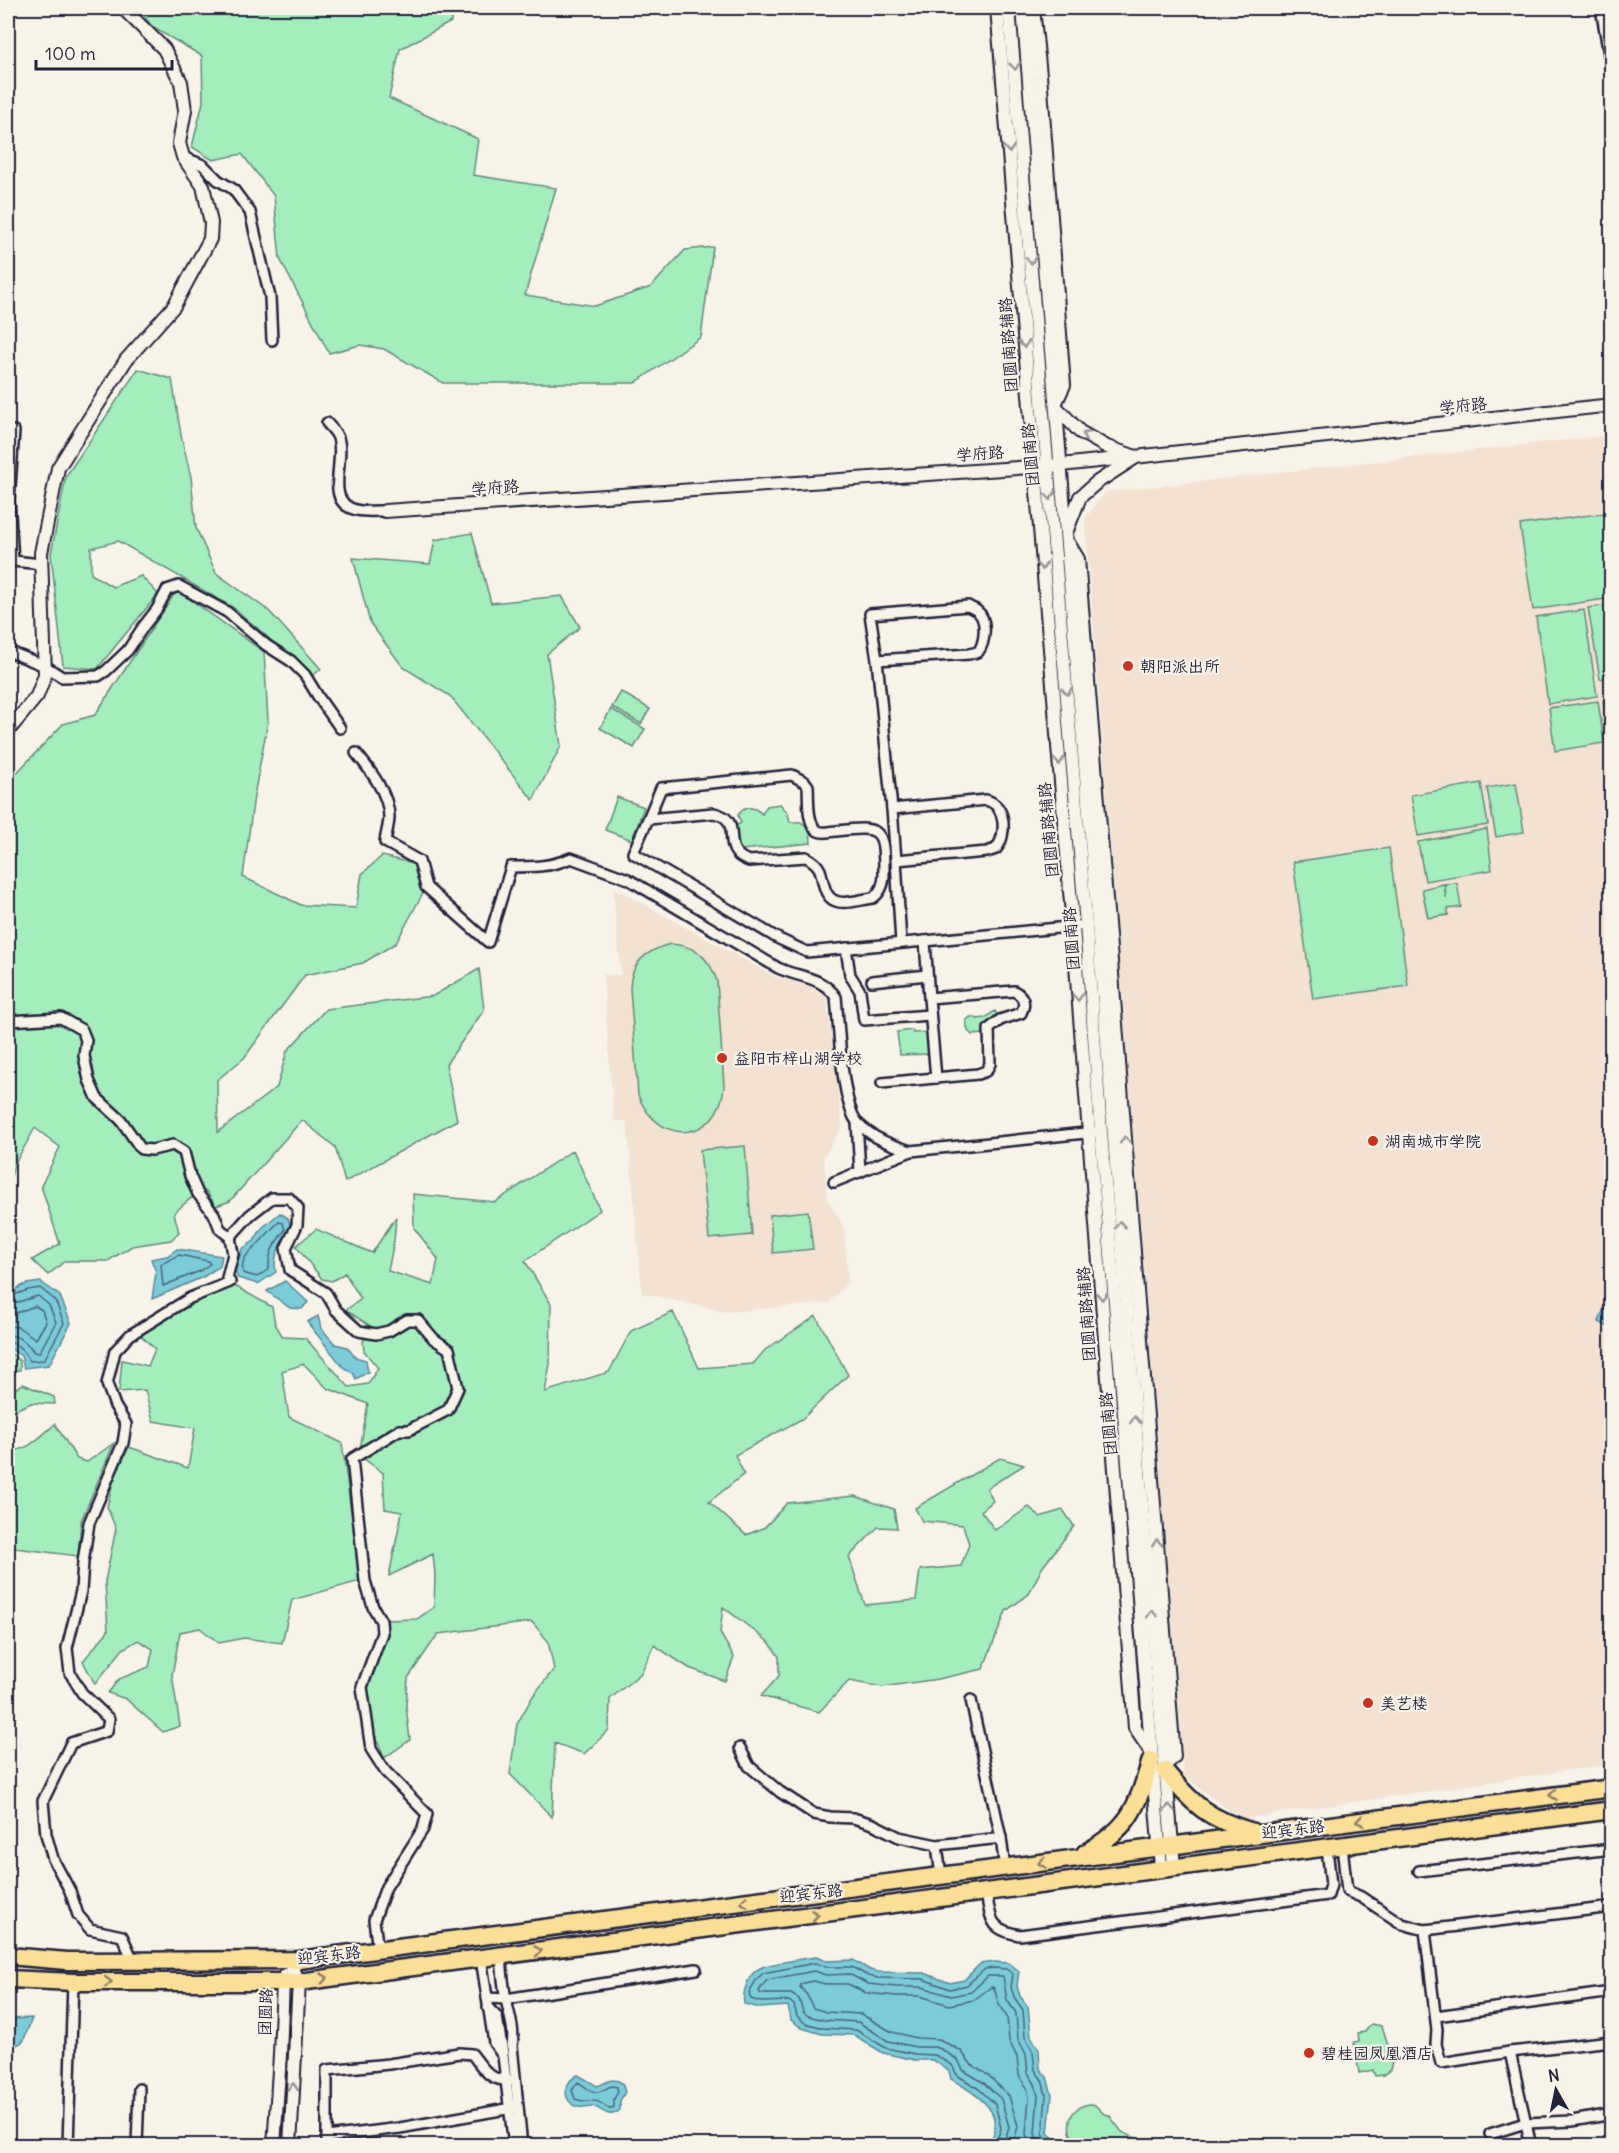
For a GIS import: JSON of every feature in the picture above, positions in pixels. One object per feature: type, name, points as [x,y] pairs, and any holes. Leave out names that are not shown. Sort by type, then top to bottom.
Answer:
[{"type":"highway","points":[[1076,1858],[1105,1842],[1128,1821],[1158,1762],[1201,1810],[1227,1824],[1259,1834]]},
{"type":"highway","name":"迎宾东路","points":[[8,1956],[67,1960],[289,1960],[1611,1788]]},
{"type":"highway","name":"迎宾东路","points":[[8,1979],[73,1982],[291,1982],[1611,1810]]},
{"type":"street","points":[[8,731],[37,696],[45,675],[40,553],[58,468],[126,360],[174,306],[210,239],[211,224],[203,186],[183,157],[179,143],[185,110],[181,82],[164,49],[123,8]]},
{"type":"street","name":"团圆南路辅路","points":[[997,8],[1073,927],[1095,1132]]},
{"type":"street","name":"团圆南路","points":[[1009,8],[1086,925],[1095,1132],[1168,1867]]},
{"type":"street","name":"团圆南路","points":[[1023,8],[1098,924],[1165,1846]]},
{"type":"street","points":[[1033,8],[1064,385],[1056,405],[1080,432],[1107,447],[1136,457]]},
{"type":"street","points":[[1601,8],[1611,72]]},
{"type":"street","points":[[183,157],[203,165],[218,180],[233,189],[249,212],[270,297],[272,340]]},
{"type":"street","name":"学府路","points":[[384,511],[1061,465],[1611,405]]},
{"type":"street","points":[[327,423],[339,439],[341,459],[338,495],[342,504],[356,510],[384,511]]},
{"type":"street","points":[[8,435],[14,431],[9,500],[13,561],[41,564]]},
{"type":"street","points":[[1066,537],[1080,497],[1096,483],[1136,457]]},
{"type":"street","points":[[8,651],[45,666],[62,677],[98,676],[128,650],[142,627],[157,609],[167,590],[179,586],[227,612],[266,645],[291,660],[305,675],[340,728]]},
{"type":"street","points":[[877,660],[978,652],[984,639],[979,611],[968,606],[870,614],[892,809],[901,943]]},
{"type":"street","points":[[356,753],[369,768],[385,798],[389,817],[385,842],[419,861],[426,887],[488,942],[511,867],[538,867],[571,858],[628,879],[778,968],[828,986],[836,997],[846,1094],[857,1122],[860,1172]]},
{"type":"street","points":[[648,819],[714,813],[721,815],[731,825],[733,847],[740,858],[749,861],[806,857],[819,868],[827,894],[839,902],[873,898],[882,889],[884,876],[882,841],[879,834],[873,829],[865,828],[818,831],[811,820],[808,786],[792,775],[661,788],[633,853],[779,939],[807,952],[1086,925]]},
{"type":"street","points":[[892,809],[986,800],[994,802],[1001,812],[1003,837],[996,849],[987,852],[896,860]]},
{"type":"street","points":[[925,941],[936,1078]]},
{"type":"street","points":[[846,948],[850,975],[860,991],[864,1020],[930,1015]]},
{"type":"street","points":[[872,981],[927,975]]},
{"type":"street","points":[[882,1083],[978,1074],[986,1071],[990,1064],[989,1029],[1000,1020],[1021,1013],[1024,1001],[1020,994],[1014,991],[929,998]]},
{"type":"street","points":[[8,1021],[61,1018],[82,1030],[86,1040],[84,1056],[89,1080],[98,1098],[121,1120],[141,1149],[152,1150],[173,1145],[184,1152],[190,1176],[198,1194],[214,1214],[220,1229],[230,1237],[233,1254],[227,1278],[230,1282],[180,1305],[130,1335],[115,1351],[107,1384],[115,1406],[126,1424],[123,1443],[89,1522],[81,1591],[67,1648],[70,1673],[82,1693],[109,1719],[107,1731],[70,1743],[43,1801],[46,1834],[53,1859],[70,1891],[78,1915],[90,1929],[122,1935],[133,1960]]},
{"type":"street","points":[[857,1122],[882,1142],[911,1152]]},
{"type":"street","points":[[834,1182],[911,1152],[1095,1132]]},
{"type":"street","points":[[230,1237],[250,1215],[272,1198],[289,1198],[298,1208],[297,1225],[286,1248],[290,1270],[326,1293],[336,1310],[359,1331],[376,1334],[389,1331],[407,1320],[418,1320],[435,1339],[449,1349],[458,1388],[448,1410],[409,1430],[399,1430],[352,1460],[365,1581],[373,1607],[381,1621],[382,1633],[362,1687],[371,1749],[385,1771],[426,1814],[423,1829],[386,1887],[374,1920],[378,1950]]},
{"type":"street","points":[[971,1700],[1001,1838],[1005,1868]]},
{"type":"street","points":[[740,1748],[749,1766],[780,1792],[814,1814],[853,1818],[873,1824],[899,1837],[937,1845],[1001,1838]]},
{"type":"street","points":[[937,1845],[940,1876]]},
{"type":"street","points":[[986,1893],[990,1919],[1003,1932],[1020,1935],[1278,1902],[1328,1894],[1331,1885],[1334,1847]]},
{"type":"street","points":[[1334,1847],[1347,1891],[1361,1896],[1402,1924],[1425,1930],[1611,1908]]},
{"type":"street","points":[[1419,1871],[1611,1849]]},
{"type":"street","points":[[1425,1930],[1436,2016],[1436,2044],[1441,2063],[1510,2052],[1611,2041]]},
{"type":"street","points":[[501,1956],[506,1999],[504,2012],[507,2036],[512,2046],[511,2080],[514,2108],[522,2145]]},
{"type":"street","points":[[481,1958],[488,2003],[497,2018],[503,2056],[511,2080]]},
{"type":"street","name":"团圆路","points":[[289,1960],[291,1982],[290,2145]]},
{"type":"street","points":[[488,2003],[696,1970]]},
{"type":"street","points":[[68,2145],[73,1982]]},
{"type":"street","name":"团圆路","points":[[274,2145],[291,1982]]},
{"type":"street","points":[[1436,2016],[1611,1992]]},
{"type":"street","points":[[1510,2052],[1531,2145]]},
{"type":"street","points":[[511,2080],[487,2074],[472,2054],[459,2053],[389,2064],[327,2070],[327,2141],[514,2108]]},
{"type":"street","points":[[137,2145],[139,2089]]},
{"type":"street","points":[[514,2108],[514,2145]]},
{"type":"street","points":[[1490,2134],[1525,2123],[1572,2121],[1611,2114]]},
{"type":"shaded area","name":"湖南城市学院","points":[[1611,435],[1611,1764],[1241,1819],[1184,1776],[1085,519],[1105,492]]},
{"type":"shaded area","name":"益阳市梓山湖学校","points":[[613,887],[775,977],[810,986],[826,995],[842,1126],[824,1157],[827,1198],[844,1228],[848,1282],[829,1303],[727,1312],[642,1293],[627,1121],[614,1121],[603,975],[621,975]]},
{"type":"green space","points":[[139,8],[454,8],[451,22],[400,49],[389,98],[478,139],[473,175],[556,188],[525,295],[595,306],[651,287],[685,250],[713,247],[701,337],[635,383],[443,383],[384,349],[360,345],[329,353],[280,259],[274,196],[242,154],[213,160],[192,147],[203,102],[202,56],[152,27]]},
{"type":"green space","points":[[138,369],[172,379],[181,435],[191,477],[196,528],[216,573],[269,611],[321,669],[312,676],[234,608],[118,541],[91,548],[91,574],[113,587],[141,576],[158,594],[97,669],[63,666],[51,554],[66,476]]},
{"type":"green space","points":[[1611,512],[1611,598],[1533,610],[1520,525]]},
{"type":"green space","points":[[472,533],[491,603],[562,596],[580,627],[547,654],[561,746],[533,800],[450,696],[403,667],[370,623],[353,558],[430,564],[435,540]]},
{"type":"green space","points":[[177,590],[264,652],[268,721],[254,796],[243,877],[301,905],[356,908],[362,874],[382,856],[416,864],[423,893],[396,943],[363,963],[305,975],[244,1058],[217,1080],[218,1132],[277,1087],[287,1051],[326,1009],[433,996],[479,969],[484,1010],[446,1064],[457,1120],[345,1182],[335,1147],[302,1120],[230,1201],[216,1206],[206,1191],[190,1199],[174,1213],[179,1232],[171,1240],[132,1246],[108,1261],[65,1261],[48,1275],[32,1260],[60,1244],[41,1186],[60,1147],[35,1128],[14,1165],[8,1188],[8,782],[63,724],[95,715]]},
{"type":"green space","points":[[1611,605],[1611,677],[1600,679],[1588,608]]},
{"type":"green space","points":[[1584,610],[1597,696],[1548,704],[1536,617]]},
{"type":"green space","points":[[621,692],[650,709],[641,724],[612,707]]},
{"type":"green space","points":[[1611,700],[1611,741],[1609,742],[1603,701]]},
{"type":"green space","points":[[1598,701],[1604,743],[1555,751],[1549,708]]},
{"type":"green space","points":[[611,709],[645,729],[634,748],[600,728]]},
{"type":"green space","points":[[1481,783],[1488,825],[1418,836],[1411,795]]},
{"type":"green space","points":[[1516,783],[1524,832],[1496,837],[1487,788]]},
{"type":"green space","points":[[617,797],[644,807],[632,840],[605,830]]},
{"type":"green space","points":[[780,804],[788,813],[790,822],[801,822],[810,829],[811,843],[741,850],[736,846],[734,827],[741,823],[738,815],[741,812],[750,808],[762,814],[767,806]]},
{"type":"green space","points":[[1487,829],[1492,870],[1425,881],[1418,842]]},
{"type":"green space","points":[[1389,848],[1408,986],[1313,999],[1293,862]]},
{"type":"green space","points":[[1457,883],[1461,907],[1448,909],[1448,915],[1428,918],[1422,889],[1444,884],[1446,898],[1445,884]]},
{"type":"green space","points":[[670,944],[687,947],[700,954],[710,965],[717,981],[724,1086],[720,1104],[712,1118],[701,1127],[687,1131],[673,1130],[660,1124],[648,1112],[638,1095],[631,979],[641,959],[654,950]]},
{"type":"green space","points":[[995,1011],[998,1018],[990,1022],[985,1034],[972,1035],[968,1031],[966,1021],[970,1017],[985,1018]]},
{"type":"green space","points":[[912,1030],[913,1033],[928,1032],[930,1054],[900,1055],[897,1032]]},
{"type":"green space","points":[[745,1146],[752,1235],[709,1239],[700,1150]]},
{"type":"green space","points":[[573,1150],[600,1210],[525,1261],[551,1304],[550,1364],[545,1392],[609,1372],[631,1331],[673,1312],[699,1368],[753,1364],[765,1350],[816,1316],[848,1375],[802,1419],[735,1455],[744,1474],[709,1502],[746,1535],[765,1527],[787,1503],[855,1496],[894,1509],[897,1528],[878,1527],[849,1557],[865,1605],[916,1600],[920,1570],[961,1566],[969,1544],[963,1525],[922,1521],[915,1508],[1000,1458],[1024,1465],[987,1488],[993,1501],[981,1511],[995,1530],[1029,1507],[1040,1517],[1063,1510],[1074,1526],[1042,1568],[1029,1594],[1006,1611],[983,1669],[938,1679],[882,1687],[849,1681],[819,1712],[761,1696],[779,1676],[779,1657],[770,1643],[723,1607],[720,1633],[734,1657],[725,1681],[689,1668],[654,1645],[641,1673],[610,1699],[609,1730],[584,1754],[555,1743],[552,1817],[510,1774],[517,1724],[533,1696],[554,1669],[548,1641],[532,1622],[438,1634],[408,1678],[406,1706],[410,1740],[384,1758],[364,1706],[370,1671],[381,1647],[387,1620],[417,1619],[434,1607],[433,1554],[389,1576],[402,1512],[385,1509],[383,1473],[359,1455],[368,1404],[327,1388],[304,1364],[282,1371],[289,1417],[342,1443],[360,1581],[292,1600],[282,1643],[244,1638],[219,1643],[200,1628],[180,1632],[172,1675],[180,1726],[163,1732],[126,1699],[108,1693],[119,1679],[149,1667],[153,1649],[138,1640],[123,1649],[95,1684],[83,1661],[108,1631],[105,1581],[116,1529],[107,1507],[114,1478],[129,1447],[188,1468],[195,1428],[153,1421],[145,1390],[119,1392],[122,1360],[148,1366],[155,1349],[135,1330],[202,1290],[235,1286],[272,1307],[275,1324],[283,1337],[305,1338],[349,1387],[368,1384],[378,1368],[364,1351],[363,1341],[375,1329],[346,1310],[361,1299],[345,1273],[332,1281],[322,1279],[296,1246],[316,1229],[372,1253],[396,1217],[388,1271],[433,1285],[438,1259],[414,1228],[413,1194],[495,1202]]},
{"type":"green space","points":[[808,1211],[813,1249],[773,1253],[770,1215]]},
{"type":"green space","points":[[8,1351],[20,1361],[20,1370],[8,1371]]},
{"type":"green space","points":[[23,1384],[54,1397],[55,1404],[31,1403],[8,1413],[8,1393]]},
{"type":"green space","points":[[55,1424],[77,1459],[87,1462],[114,1443],[81,1521],[78,1556],[8,1547],[8,1451],[28,1446]]},
{"type":"green space","points":[[1371,2024],[1382,2026],[1391,2054],[1390,2070],[1383,2075],[1375,2076],[1373,2070],[1359,2073],[1354,2042],[1359,2041],[1358,2033],[1365,2032]]},
{"type":"green space","points":[[1090,2104],[1109,2115],[1122,2132],[1143,2141],[1145,2145],[1076,2145],[1070,2132],[1070,2120],[1077,2109]]},
{"type":"water","points":[[280,1213],[288,1218],[292,1231],[276,1255],[276,1272],[258,1284],[238,1278],[235,1272],[242,1249],[254,1241],[262,1228]]},
{"type":"water","points":[[177,1249],[222,1256],[220,1266],[203,1277],[152,1299],[156,1272],[151,1259],[167,1256]]},
{"type":"water","points":[[285,1281],[308,1302],[302,1309],[290,1308],[267,1291]]},
{"type":"water","points":[[41,1282],[60,1296],[71,1323],[49,1365],[24,1368],[21,1356],[8,1347],[8,1293],[26,1284]]},
{"type":"water","points":[[1604,1308],[1611,1309],[1611,1328],[1599,1322]]},
{"type":"water","points":[[318,1316],[321,1328],[335,1344],[347,1347],[355,1357],[366,1360],[368,1372],[356,1379],[353,1373],[343,1367],[307,1322]]},
{"type":"water","points":[[816,1957],[826,1961],[853,1960],[870,1970],[879,1972],[924,1973],[950,1983],[964,1980],[980,1964],[1009,1963],[1019,1971],[1017,1986],[1020,1996],[1028,2007],[1031,2036],[1039,2050],[1040,2069],[1047,2077],[1052,2095],[1048,2133],[1061,2145],[988,2145],[994,2134],[995,2123],[987,2105],[951,2079],[949,2071],[933,2060],[915,2060],[883,2053],[854,2035],[822,2034],[802,2028],[791,2020],[788,2006],[760,2008],[744,2004],[747,1984],[752,1974],[760,1968]]},
{"type":"water","points":[[32,2018],[23,2042],[8,2049],[8,2019]]},
{"type":"water","points":[[578,2075],[597,2086],[612,2080],[622,2083],[625,2092],[620,2101],[620,2110],[609,2114],[593,2106],[573,2105],[566,2092],[569,2082]]},
{"type":"place","name":"朝阳派出所","points":[[1128,666]]},
{"type":"place","name":"益阳市梓山湖学校","points":[[722,1058]]},
{"type":"place","name":"湖南城市学院","points":[[1373,1141]]},
{"type":"place","name":"美艺楼","points":[[1368,1703]]},
{"type":"place","name":"碧桂园凤凰酒店","points":[[1309,2053]]}]
